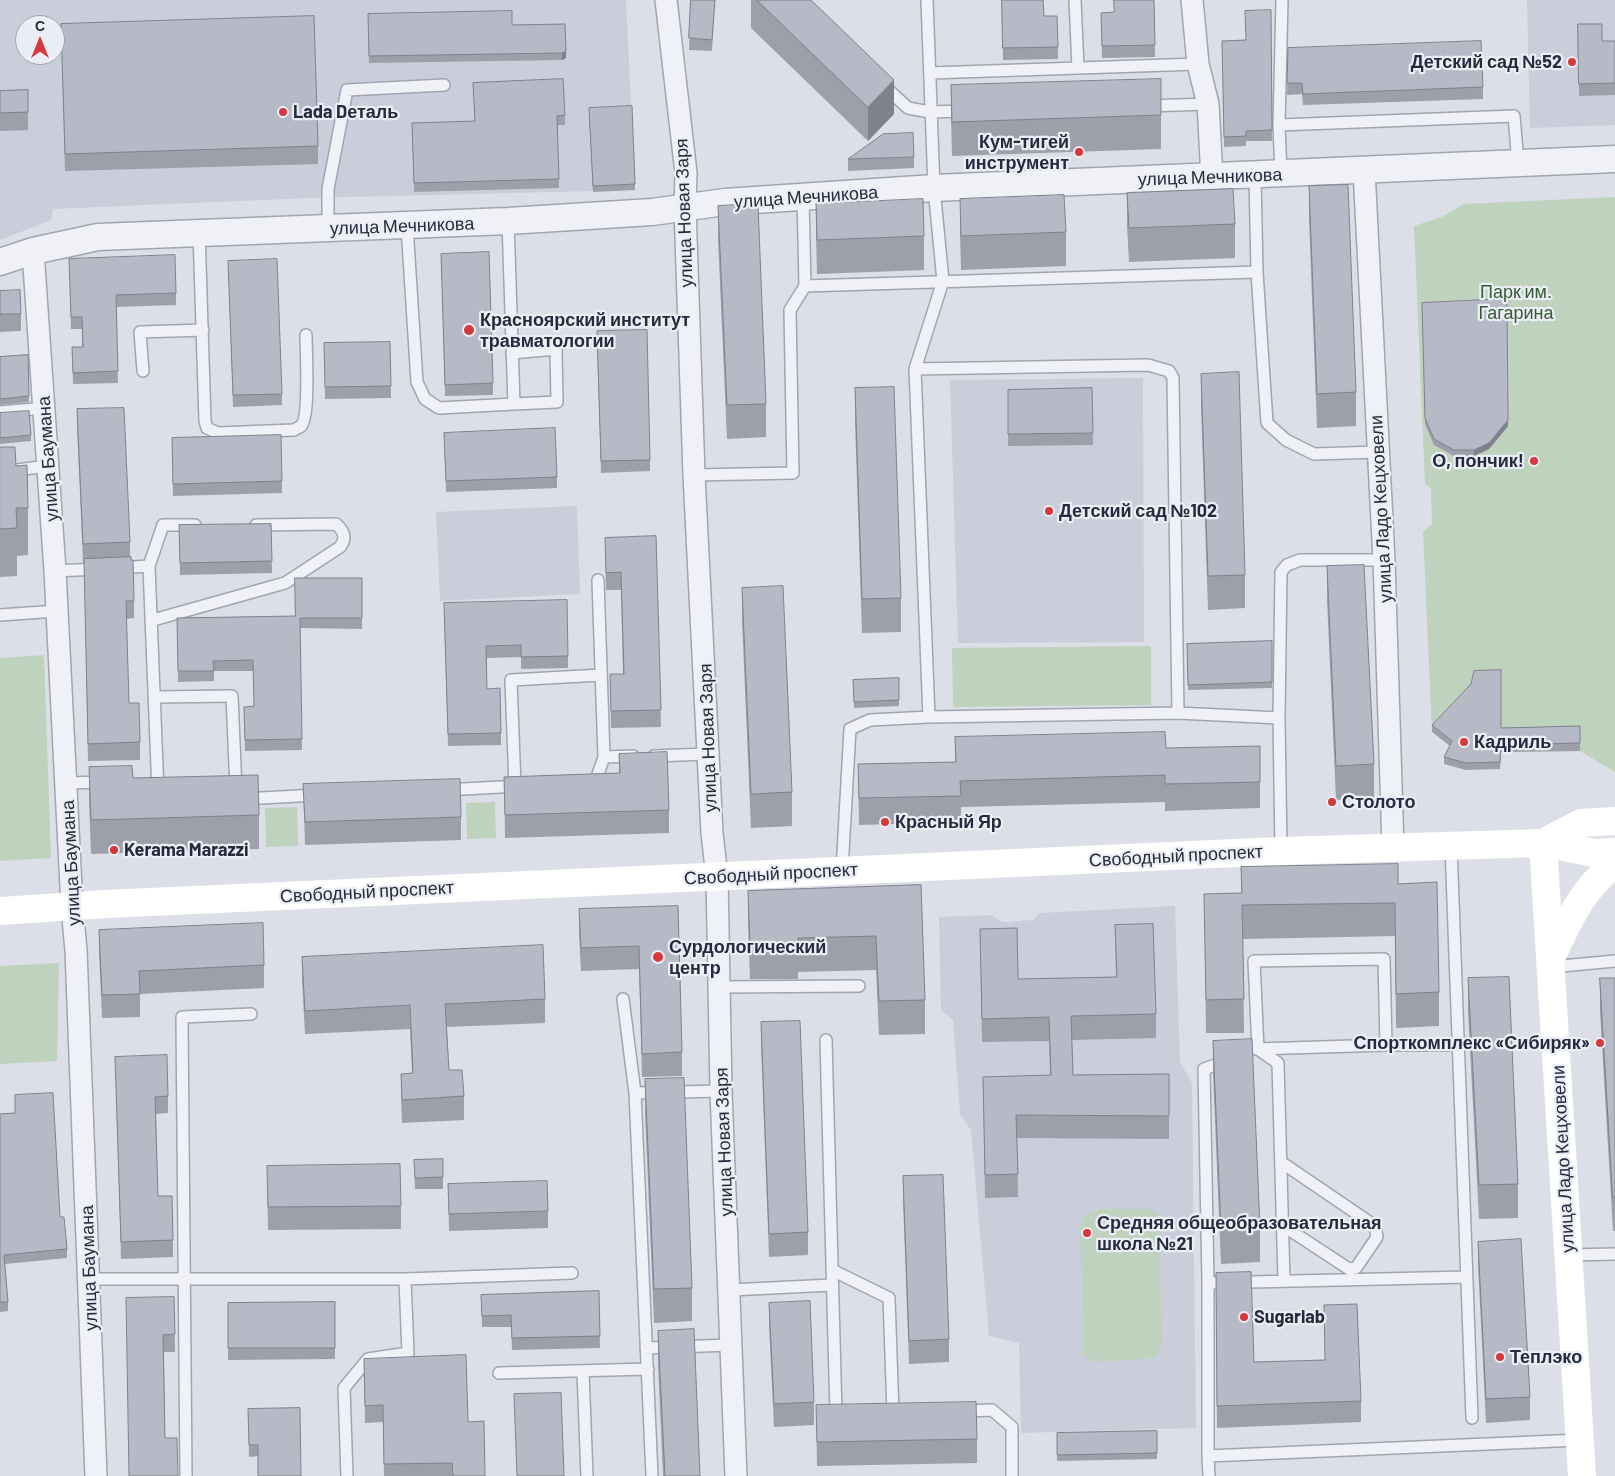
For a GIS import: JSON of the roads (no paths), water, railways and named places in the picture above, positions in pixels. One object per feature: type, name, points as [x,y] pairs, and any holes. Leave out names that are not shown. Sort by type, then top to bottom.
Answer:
[{"type":"main road","name":"Свободный проспект","points":[[1543,843],[1581,823],[1615,821]]},
{"type":"main road","name":"Свободный проспект","points":[[0,911],[842,870],[1281,851],[1543,843],[1594,853],[1615,852]]},
{"type":"main road","name":"улица Ладо Кецховели","points":[[1543,843],[1582,1476]]},
{"type":"main road","points":[[1551,963],[1578,902],[1601,874],[1615,864]]},
{"type":"street","name":"улица Новая Заря","points":[[666,0],[686,173],[685,208],[694,475],[707,754],[717,876],[721,1091],[736,1476]]},
{"type":"street","points":[[1192,0],[1198,64],[1208,104],[1212,178]]},
{"type":"street","name":"улица Мечникова","points":[[0,262],[33,251],[98,237],[508,221],[685,208],[725,202],[934,188],[1212,178],[1615,158]]},
{"type":"street","name":"улица Ладо Кецховели","points":[[1364,170],[1384,560],[1393,848]]},
{"type":"street","name":"улица Баумана","points":[[33,251],[55,571],[72,907],[76,950],[96,1476]]},
{"type":"lane","points":[[927,0],[934,188],[943,281],[915,369],[929,717]]},
{"type":"lane","points":[[1075,0],[1078,68]]},
{"type":"lane","points":[[1281,174],[1279,125],[1282,0]]},
{"type":"lane","points":[[930,73],[1198,64]]},
{"type":"lane","points":[[872,75],[908,108],[930,112],[979,110]]},
{"type":"lane","points":[[328,228],[328,189],[347,90],[444,85]]},
{"type":"lane","points":[[1138,106],[1208,104]]},
{"type":"lane","points":[[1279,125],[1514,116],[1518,162]]},
{"type":"lane","points":[[1255,176],[1257,272],[1267,423],[1286,440],[1314,454],[1379,452]]},
{"type":"lane","points":[[694,475],[793,473],[790,310],[806,286],[803,197]]},
{"type":"lane","points":[[508,221],[514,404]]},
{"type":"lane","points":[[407,226],[417,382],[425,400],[439,408],[557,402],[556,349],[512,353]]},
{"type":"lane","points":[[199,232],[205,421],[207,428],[218,433],[294,430],[301,426],[305,417],[306,405],[306,335]]},
{"type":"lane","points":[[806,286],[1257,272]]},
{"type":"lane","points":[[142,371],[140,332],[203,330]]},
{"type":"lane","points":[[915,369],[1148,365],[1169,371],[1173,378],[1178,713]]},
{"type":"lane","points":[[0,412],[44,408]]},
{"type":"lane","points":[[0,472],[48,466]]},
{"type":"lane","points":[[153,620],[285,583],[340,547],[345,537],[343,530],[336,524],[240,525]]},
{"type":"lane","points":[[166,801],[158,793],[153,780],[156,697],[149,566],[163,525],[211,525]]},
{"type":"lane","points":[[1281,851],[1279,718],[1281,572],[1287,565],[1300,560],[1384,560]]},
{"type":"lane","points":[[55,571],[149,566]]},
{"type":"lane","points":[[575,784],[595,783],[604,757],[598,580]]},
{"type":"lane","points":[[0,615],[56,611]]},
{"type":"lane","points":[[515,787],[511,680],[601,676]]},
{"type":"lane","points":[[156,697],[232,696],[232,799],[326,795]]},
{"type":"lane","points":[[842,870],[850,730],[870,720],[929,717],[1178,713],[1279,718]]},
{"type":"lane","points":[[604,757],[707,754]]},
{"type":"lane","points":[[66,783],[112,781]]},
{"type":"lane","points":[[436,790],[535,786]]},
{"type":"lane","points":[[1451,846],[1472,1418]]},
{"type":"lane","points":[[1249,1052],[1254,961],[1384,959],[1386,1045]]},
{"type":"lane","points":[[1551,963],[1615,961]]},
{"type":"lane","points":[[719,987],[859,986]]},
{"type":"lane","points":[[623,999],[635,1093],[652,1476]]},
{"type":"lane","points":[[186,1476],[182,1017],[250,1014]]},
{"type":"lane","points":[[826,1040],[836,1414],[855,1414]]},
{"type":"lane","points":[[1209,1476],[1204,1069],[1249,1052],[1386,1045],[1457,1045]]},
{"type":"lane","points":[[1249,1052],[1278,1063],[1284,1281]]},
{"type":"lane","points":[[635,1093],[721,1091]]},
{"type":"lane","points":[[1281,1162],[1375,1226],[1378,1232],[1377,1237],[1356,1268],[1349,1269],[1282,1225]]},
{"type":"lane","points":[[1569,1255],[1615,1254]]},
{"type":"lane","points":[[832,1270],[889,1298],[898,1413],[874,1414]]},
{"type":"lane","points":[[90,1279],[406,1279],[572,1273]]},
{"type":"lane","points":[[1208,1283],[1466,1277]]},
{"type":"lane","points":[[347,1476],[344,1388],[368,1359],[408,1353],[406,1279]]},
{"type":"lane","points":[[730,1290],[832,1285]]},
{"type":"lane","points":[[646,1348],[731,1345]]},
{"type":"lane","points":[[498,1373],[648,1369]]},
{"type":"lane","points":[[583,1372],[587,1476]]},
{"type":"lane","points":[[953,1412],[992,1410],[1012,1427],[1012,1476]]},
{"type":"lane","points":[[1208,1456],[1580,1440]]},
{"type":"place","name":"Детский сад №52","points":[[1572,62]]},
{"type":"place","name":"Lada Dеталь","points":[[283,112]]},
{"type":"place","name":"Кум-тигей инструмент","points":[[1079,152]]},
{"type":"place","name":"Красноярский институт травматологии","points":[[469,330]]},
{"type":"place","name":"О, пончик!","points":[[1534,461]]},
{"type":"place","name":"Детский сад №102","points":[[1049,511]]},
{"type":"place","name":"Кадриль","points":[[1464,742]]},
{"type":"place","name":"Столото","points":[[1332,802]]},
{"type":"place","name":"Красный Яр","points":[[885,822]]},
{"type":"place","name":"Kerama Marazzi","points":[[114,850]]},
{"type":"place","name":"Сурдологический центр","points":[[658,957]]},
{"type":"place","name":"Спорткомплекс «Сибиряк»","points":[[1600,1043]]},
{"type":"place","name":"Средняя общеобразовательная школа №21","points":[[1087,1233]]},
{"type":"place","name":"Sugarlab","points":[[1244,1317]]},
{"type":"place","name":"Теплэко","points":[[1500,1357]]},
{"type":"park label","name":"Парк им. Гагарина","points":[[1516,302]]}]
